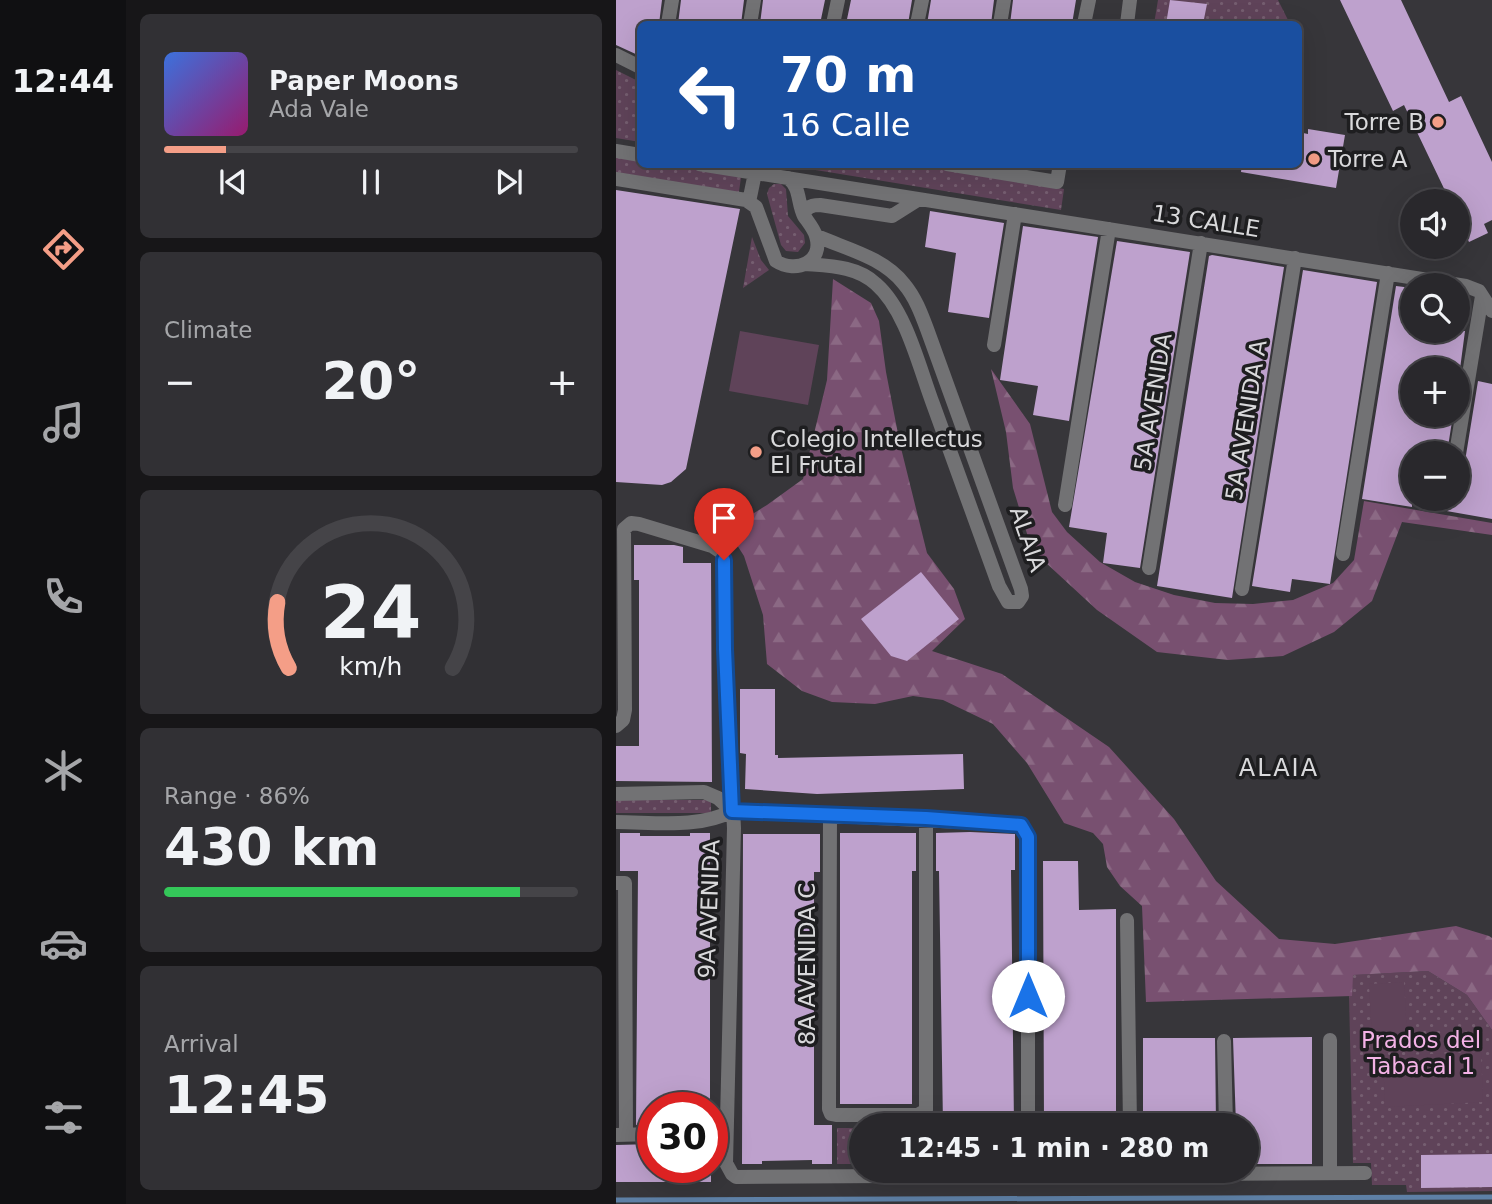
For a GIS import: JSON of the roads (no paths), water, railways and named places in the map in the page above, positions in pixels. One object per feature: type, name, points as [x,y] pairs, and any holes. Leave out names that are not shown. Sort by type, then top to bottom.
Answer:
[{"type":"street","points":[[669,21],[673,0]]},
{"type":"street","points":[[750,21],[754,0]]},
{"type":"street","points":[[834,21],[838,0]]},
{"type":"street","points":[[918,21],[922,0]]},
{"type":"street","points":[[1000,21],[1004,0]]},
{"type":"street","points":[[1084,21],[1088,0]]},
{"type":"street","points":[[1127,21],[1130,0]]},
{"type":"street","points":[[616,55],[637,65]]},
{"type":"street","points":[[616,151],[637,154]]},
{"type":"street","name":"13 CALLE","points":[[724,168],[1466,286],[1479,291],[1482,296]]},
{"type":"street","points":[[979,168],[1057,182],[1059,168]]},
{"type":"street","points":[[749,202],[755,173]]},
{"type":"street","points":[[616,179],[749,202],[756,207],[776,261],[791,267],[805,264],[815,251],[817,236],[804,216],[797,189],[788,178]]},
{"type":"street","points":[[804,216],[810,206],[820,205],[892,216],[919,199]]},
{"type":"street","points":[[994,345],[1015,214]]},
{"type":"street","points":[[1065,505],[1110,229]]},
{"type":"street","name":"ALAIA","points":[[805,264],[839,267],[859,273],[875,282],[893,304],[916,358],[999,586],[1008,603],[1018,602],[1022,596],[1021,589],[918,307],[904,282],[890,270],[876,261],[817,236]]},
{"type":"street","name":"5A AVENIDA","points":[[1149,569],[1201,243]]},
{"type":"street","name":"5A AVENIDA A","points":[[1242,589],[1295,258]]},
{"type":"street","points":[[1343,554],[1388,274]]},
{"type":"street","points":[[1482,296],[1492,311]]},
{"type":"street","points":[[1458,441],[1482,296]]},
{"type":"street","name":"9A AVENIDA","points":[[618,725],[625,710],[624,529],[631,523],[649,526],[712,545],[721,552],[724,560],[732,811],[721,1092]]},
{"type":"street","points":[[616,794],[704,792],[718,798],[732,811]]},
{"type":"street","points":[[616,822],[704,821],[732,811],[926,818],[1021,825],[1028,837],[1028,1113]]},
{"type":"street","name":"8A AVENIDA C","points":[[830,815],[831,1114],[918,1115],[924,1113],[926,1108],[926,818]]},
{"type":"street","points":[[620,883],[621,1135]]},
{"type":"street","points":[[1127,920],[1130,1113]]},
{"type":"street","points":[[1330,1040],[1330,1173]]},
{"type":"street","points":[[1224,1041],[1226,1113]]},
{"type":"street","name":"9A AVENIDA","points":[[728,1167],[732,1174],[742,1178],[849,1176]]},
{"type":"street","points":[[1259,1172],[1365,1173]]},
{"type":"waterway","points":[[616,1200],[1492,1197]]},
{"type":"place","name":"Torre B","points":[[1438,122]]},
{"type":"place","name":"Torre A","points":[[1314,159]]},
{"type":"place","name":"Colegio Intellectus El Frutal","points":[[756,452]]},
{"type":"district","name":"ALAIA","points":[[1279,768]]},
{"type":"park label","name":"Prados del Tabacal 1","points":[[1421,1053]]}]
